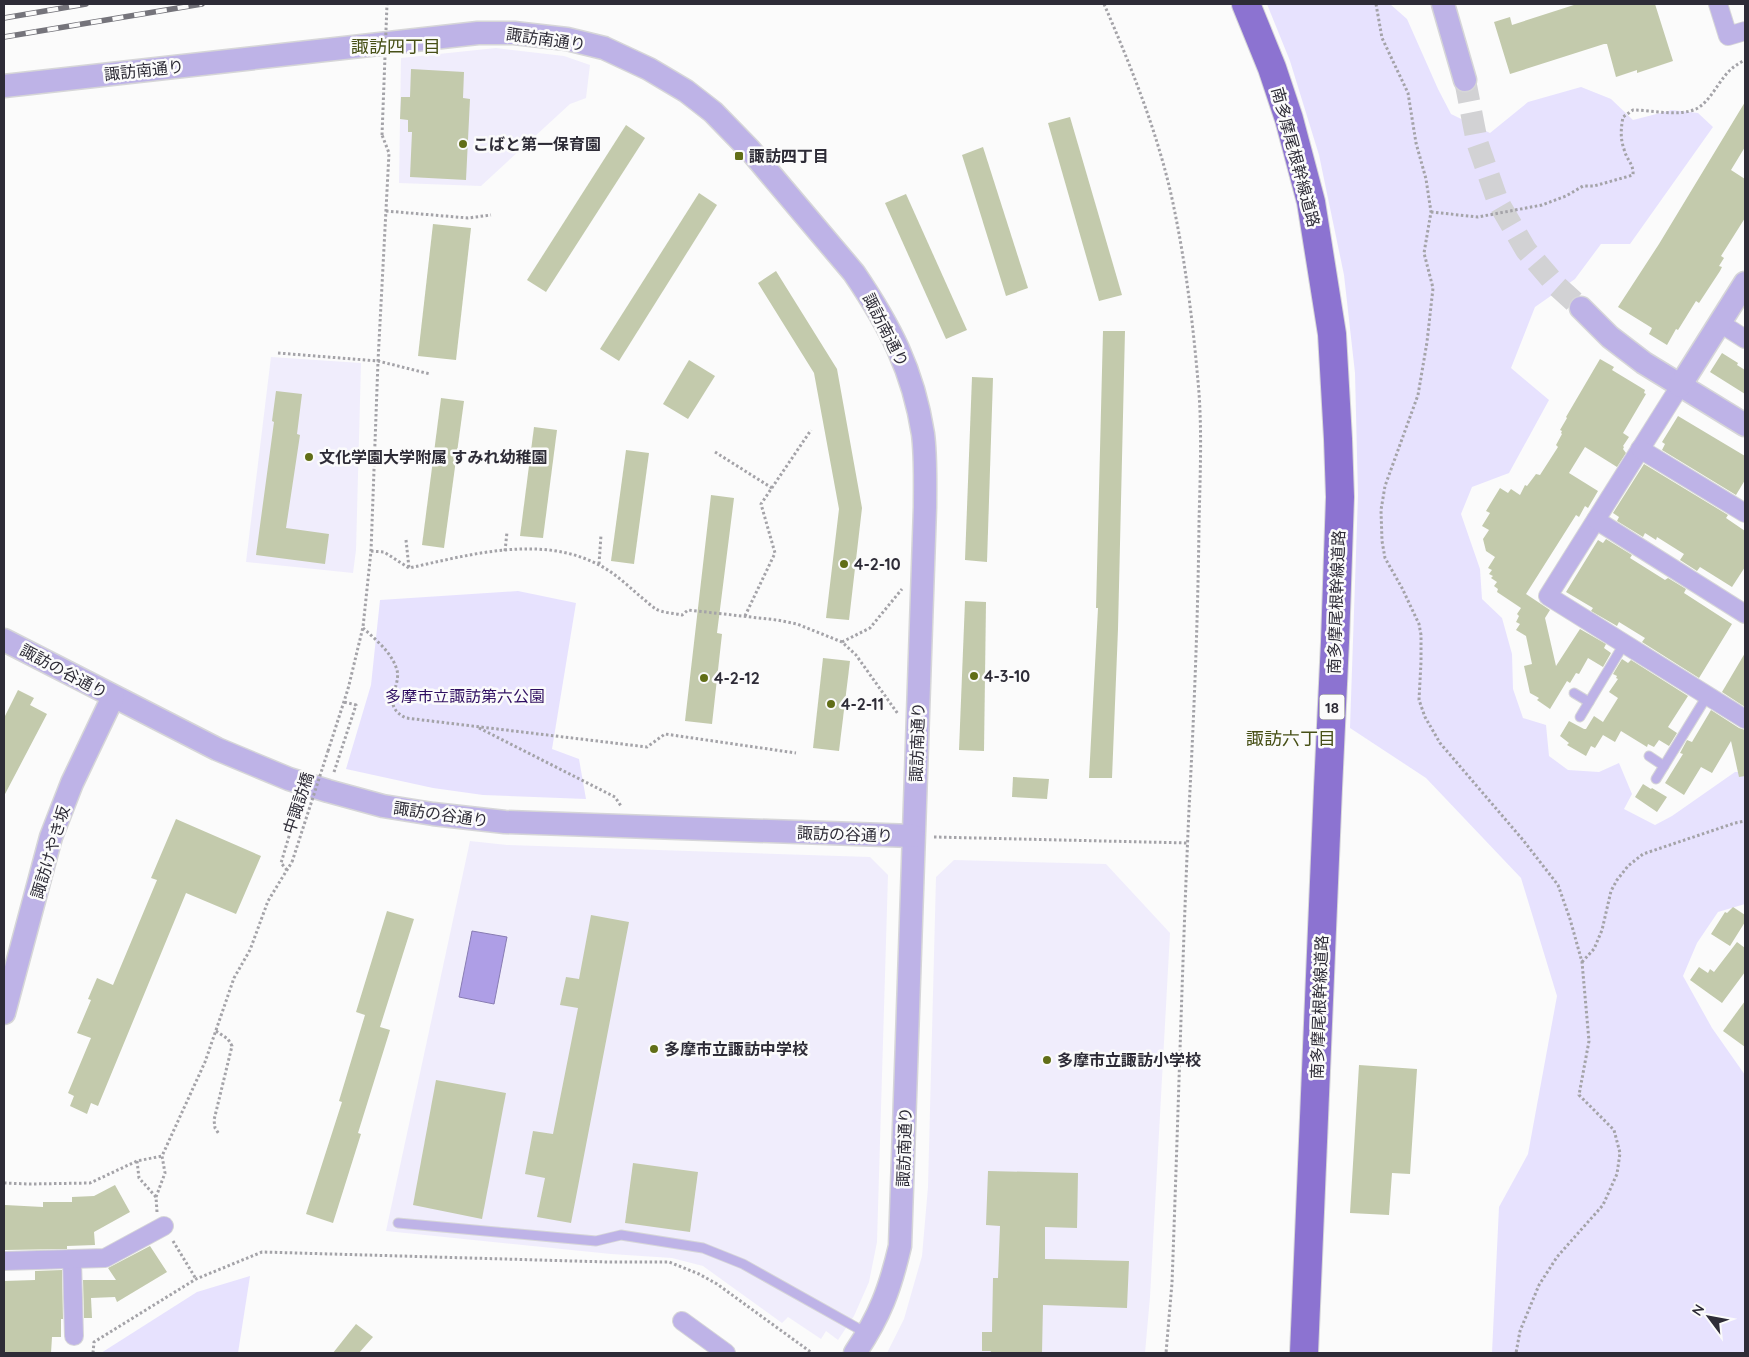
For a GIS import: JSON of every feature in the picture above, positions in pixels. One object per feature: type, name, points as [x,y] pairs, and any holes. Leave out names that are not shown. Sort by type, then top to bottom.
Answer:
[{"type":"main road","name":"南多摩尾根幹線道路","points":[[1237,4],[1272,68]]},
{"type":"main road","name":"南多摩尾根幹線道路","points":[[1246,4],[1272,68],[1289,119],[1311,202],[1332,334],[1338,439],[1340,497],[1336,642],[1327,808],[1304,1353]]},
{"type":"street","points":[[1443,4],[1465,80]]},
{"type":"street","points":[[1718,4],[1728,36],[1745,31]]},
{"type":"street","name":"諏訪南通り","points":[[4,86],[478,33],[514,33],[567,39],[604,48],[649,69],[686,91],[713,112],[750,150],[854,273],[880,312],[902,355],[910,377],[923,436],[925,507],[900,1246],[890,1289],[868,1334],[855,1353]]},
{"type":"street","points":[[1745,283],[1548,596],[1745,719]]},
{"type":"street","points":[[1581,308],[1610,337],[1644,363],[1745,425]]},
{"type":"street","points":[[1720,323],[1745,339]]},
{"type":"street","points":[[1640,449],[1745,513]]},
{"type":"street","points":[[1596,520],[1745,614]]},
{"type":"street","name":"諏訪の谷通り","points":[[4,640],[216,749],[289,778],[383,806],[505,822],[913,836]]},
{"type":"street","name":"諏訪けやき坂","points":[[4,1013],[51,837],[72,783],[114,697]]},
{"type":"street","points":[[4,1261],[105,1258],[164,1226]]},
{"type":"street","points":[[72,1260],[74,1336]]},
{"type":"street","points":[[682,1321],[726,1353]]},
{"type":"lane","points":[[1580,718],[1624,644]]},
{"type":"lane","points":[[1574,693],[1589,702]]},
{"type":"lane","points":[[1656,779],[1707,696]]},
{"type":"lane","points":[[1649,756],[1664,766]]},
{"type":"lane","points":[[398,1224],[596,1241],[621,1235],[703,1248],[743,1264],[868,1334]]},
{"type":"path","name":"中諏訪橋","points":[[162,1156],[205,1062],[234,978],[250,950],[268,902],[292,862],[344,702],[363,627],[371,551],[378,361],[389,153],[382,135],[387,4]]},
{"type":"path","points":[[1104,4],[1123,48],[1143,103],[1157,144],[1174,209],[1187,276],[1199,395],[1198,643],[1188,843],[1172,1283],[1166,1353]]},
{"type":"path","points":[[1376,4],[1382,38],[1408,93],[1431,212],[1424,253],[1433,288],[1423,374],[1418,395],[1385,486],[1381,510],[1382,541],[1386,558],[1419,624],[1421,636],[1419,700],[1425,717],[1440,743],[1523,840],[1558,885],[1582,962],[1589,1041],[1579,1095],[1614,1130],[1620,1152],[1617,1174],[1603,1204],[1557,1257],[1539,1285],[1520,1331],[1516,1353]]},
{"type":"path","points":[[1431,212],[1478,217],[1542,205],[1566,196],[1583,186],[1594,186],[1633,175],[1634,168],[1624,151],[1621,132],[1623,117],[1633,110],[1675,113],[1696,109],[1710,96],[1725,75],[1734,66],[1745,60]]},
{"type":"path","points":[[386,211],[468,218],[491,214]]},
{"type":"path","points":[[278,353],[378,361],[430,374]]},
{"type":"path","points":[[745,616],[775,554],[760,504],[811,430]]},
{"type":"path","points":[[715,452],[772,488]]},
{"type":"path","points":[[506,550],[507,532]]},
{"type":"path","points":[[599,565],[601,535]]},
{"type":"path","points":[[406,540],[409,568]]},
{"type":"path","points":[[371,551],[384,552],[409,568],[467,555],[506,550],[539,549],[565,552],[599,565],[617,576],[657,610],[682,615],[688,610],[797,624],[842,642],[856,655],[897,713],[905,719]]},
{"type":"path","points":[[842,642],[870,628],[905,586],[922,587]]},
{"type":"path","points":[[363,627],[390,657],[397,668],[392,706],[397,713],[406,718],[647,747],[665,734],[796,753]]},
{"type":"path","points":[[334,772],[356,705],[344,702]]},
{"type":"path","points":[[476,727],[615,796],[621,807]]},
{"type":"path","points":[[287,870],[281,863],[300,800]]},
{"type":"path","points":[[1582,962],[1594,949],[1602,930],[1611,891],[1628,866],[1643,854],[1745,821]]},
{"type":"path","points":[[913,836],[1188,843]]},
{"type":"path","points":[[216,1031],[228,1039],[232,1046],[214,1120],[215,1128],[219,1134]]},
{"type":"path","points":[[4,1183],[90,1183],[137,1161],[162,1156],[165,1173],[156,1197],[158,1214],[196,1279]]},
{"type":"path","points":[[137,1161],[138,1178],[156,1197]]},
{"type":"path","points":[[93,1353],[94,1342],[196,1279],[262,1252],[669,1262],[699,1274],[717,1284],[812,1353]]},
{"type":"shaded area","name":"こばと第一保育園","points":[[496,48],[564,56],[590,65],[586,98],[570,104],[481,186],[399,183],[401,58]]},
{"type":"shaded area","name":"文化学園大学附属 すみれ幼稚園","points":[[271,357],[361,363],[356,550],[353,573],[246,562]]},
{"type":"shaded area","name":"多摩市立諏訪中学校","points":[[470,841],[507,845],[870,857],[888,875],[877,1242],[869,1282],[854,1316],[838,1340],[826,1331],[821,1339],[788,1317],[782,1323],[703,1266],[672,1258],[611,1254],[386,1231]]},
{"type":"shaded area","name":"多摩市立諏訪小学校","points":[[954,860],[1106,864],[1170,933],[1150,1297],[1145,1353],[887,1353],[904,1319],[922,1256],[928,1187],[936,877]]},
{"type":"shaded area","points":[[472,931],[507,937],[494,1004],[459,997]]},
{"type":"green space","points":[[1267,4],[1390,4],[1407,19],[1451,114],[1490,133],[1528,102],[1581,87],[1611,99],[1633,120],[1672,110],[1698,113],[1713,127],[1630,244],[1601,244],[1575,279],[1535,307],[1511,368],[1549,400],[1509,473],[1472,487],[1461,514],[1480,569],[1482,599],[1502,618],[1512,654],[1513,689],[1523,718],[1546,725],[1549,756],[1568,770],[1599,772],[1619,763],[1632,794],[1624,809],[1655,825],[1672,816],[1735,772],[1745,772],[1745,904],[1718,912],[1697,943],[1683,976],[1712,1028],[1745,1075],[1745,1353],[1492,1353],[1499,1207],[1528,1154],[1557,996],[1521,878],[1426,778],[1350,728],[1358,495],[1355,373],[1344,275],[1319,155],[1290,61]]},
{"type":"green space","name":"多摩市立諏訪第六公園","points":[[518,591],[576,603],[552,749],[579,759],[586,799],[483,795],[433,788],[346,769],[371,685],[380,600]]},
{"type":"green space","points":[[250,1276],[238,1353],[101,1353],[197,1292]]},
{"type":"building","points":[[1577,4],[1655,4],[1673,61],[1637,73],[1637,70],[1616,77],[1607,44],[1604,44],[1510,74],[1494,22],[1510,17],[1512,25]]},
{"type":"building","points":[[411,69],[464,72],[463,98],[470,99],[466,180],[410,177],[412,132],[408,132],[408,120],[400,119],[401,97],[410,97]]},
{"type":"building","points":[[1745,102],[1745,147],[1731,170],[1745,179],[1745,218],[1721,256],[1724,258],[1719,266],[1722,267],[1720,271],[1699,303],[1696,301],[1667,345],[1649,334],[1652,328],[1618,307],[1659,244]]},
{"type":"building","points":[[1070,117],[1122,295],[1099,301],[1048,123]]},
{"type":"building","points":[[626,125],[645,138],[546,292],[527,280]]},
{"type":"building","points":[[983,147],[1028,288],[1006,296],[962,155]]},
{"type":"building","points":[[699,193],[717,205],[619,361],[600,349]]},
{"type":"building","points":[[906,194],[967,330],[946,339],[885,203]]},
{"type":"building","points":[[433,224],[471,228],[456,360],[418,356]]},
{"type":"building","points":[[776,271],[837,369],[862,508],[849,620],[826,618],[839,509],[814,373],[758,283]]},
{"type":"building","points":[[1103,331],[1125,331],[1118,629],[1112,778],[1089,778],[1098,608],[1096,608]]},
{"type":"building","points":[[1722,353],[1745,370],[1745,394],[1710,372]]},
{"type":"building","points":[[1600,359],[1614,367],[1612,370],[1645,390],[1644,393],[1646,394],[1623,433],[1629,437],[1623,446],[1626,453],[1617,467],[1585,447],[1569,473],[1598,491],[1588,508],[1585,506],[1579,517],[1576,515],[1526,594],[1550,610],[1545,618],[1556,666],[1580,629],[1606,644],[1604,648],[1611,653],[1603,667],[1588,658],[1579,674],[1576,673],[1570,683],[1567,681],[1550,709],[1537,700],[1539,698],[1530,693],[1524,666],[1532,664],[1526,636],[1516,630],[1520,624],[1516,622],[1519,616],[1517,614],[1521,608],[1497,592],[1498,589],[1494,586],[1497,582],[1491,578],[1493,576],[1489,574],[1492,570],[1488,568],[1495,557],[1486,551],[1483,539],[1489,530],[1482,526],[1490,513],[1486,511],[1500,488],[1508,493],[1511,489],[1520,495],[1525,485],[1527,486],[1536,474],[1540,475],[1558,447],[1556,445],[1562,434],[1560,430],[1566,417]]},
{"type":"building","points":[[689,360],[715,376],[688,419],[663,404]]},
{"type":"building","points":[[972,377],[993,378],[987,562],[965,560]]},
{"type":"building","points":[[276,391],[302,394],[297,434],[300,435],[286,528],[329,534],[325,564],[256,555],[274,422],[272,421]]},
{"type":"building","points":[[441,398],[464,401],[444,548],[422,545]]},
{"type":"building","points":[[1678,416],[1745,456],[1745,480],[1736,495],[1662,450],[1665,444],[1662,442]]},
{"type":"building","points":[[534,427],[557,430],[543,538],[520,536]]},
{"type":"building","points":[[626,450],[649,453],[634,564],[611,561]]},
{"type":"building","points":[[1644,464],[1728,515],[1726,518],[1745,531],[1745,567],[1732,587],[1700,567],[1697,571],[1680,560],[1684,554],[1657,537],[1656,540],[1645,533],[1643,537],[1617,521],[1619,517],[1613,513]]},
{"type":"building","points":[[711,495],[734,498],[717,633],[722,634],[712,724],[685,721]]},
{"type":"building","points":[[1606,539],[1632,555],[1630,558],[1665,580],[1668,578],[1686,589],[1684,593],[1732,624],[1699,678],[1642,642],[1645,638],[1619,622],[1617,626],[1591,611],[1593,608],[1566,592],[1598,540],[1603,543]]},
{"type":"building","name":"4-3-10","points":[[965,601],[986,602],[984,751],[959,750]]},
{"type":"building","points":[[1745,653],[1745,707],[1722,692]]},
{"type":"building","name":"4-2-11","points":[[823,658],[850,661],[839,751],[813,748]]},
{"type":"building","points":[[1622,659],[1628,663],[1631,660],[1688,696],[1668,727],[1677,733],[1669,746],[1659,740],[1654,747],[1648,744],[1647,747],[1621,731],[1615,742],[1603,735],[1595,748],[1591,746],[1586,756],[1567,745],[1569,743],[1560,736],[1569,721],[1584,729],[1586,729],[1594,716],[1603,722],[1618,698],[1609,692],[1618,679],[1613,674]]},
{"type":"building","points":[[18,690],[34,698],[30,705],[47,714],[4,796],[4,718]]},
{"type":"building","points":[[1711,710],[1745,730],[1745,776],[1739,777],[1731,741],[1712,773],[1701,767],[1684,795],[1665,783],[1683,754],[1680,753],[1687,740],[1692,742]]},
{"type":"building","points":[[1013,777],[1049,779],[1047,799],[1012,797]]},
{"type":"building","points":[[1643,784],[1667,797],[1657,812],[1635,797]]},
{"type":"building","points":[[176,819],[261,856],[236,914],[186,893],[98,1106],[91,1103],[87,1114],[70,1106],[74,1096],[68,1093],[91,1038],[77,1033],[91,1000],[88,999],[97,978],[113,985],[157,880],[151,878]]},
{"type":"building","points":[[1733,907],[1745,915],[1745,922],[1730,946],[1711,934],[1725,912],[1727,913]]},
{"type":"building","points":[[387,911],[414,919],[380,1027],[390,1030],[358,1133],[361,1134],[333,1223],[306,1214],[342,1102],[339,1101],[365,1015],[356,1012]]},
{"type":"building","points":[[591,915],[629,922],[571,1223],[537,1217],[545,1178],[525,1174],[533,1131],[553,1134],[578,1008],[560,1005],[566,977],[579,979]]},
{"type":"building","points":[[1737,942],[1745,948],[1745,972],[1722,1003],[1690,980],[1699,967],[1708,973],[1710,969],[1714,972]]},
{"type":"building","points":[[1745,1001],[1745,1047],[1723,1031]]},
{"type":"building","points":[[1359,1065],[1417,1069],[1410,1174],[1392,1173],[1389,1215],[1350,1213]]},
{"type":"building","points":[[436,1080],[506,1093],[482,1219],[413,1205]]},
{"type":"building","points":[[633,1163],[698,1172],[690,1232],[625,1223]]},
{"type":"building","points":[[988,1171],[1078,1173],[1077,1228],[1045,1227],[1045,1259],[1129,1261],[1127,1308],[1043,1305],[1042,1353],[990,1353],[991,1351],[982,1351],[982,1332],[992,1332],[993,1278],[998,1278],[1000,1226],[986,1225]]},
{"type":"building","points":[[115,1185],[130,1212],[94,1232],[95,1245],[67,1246],[67,1249],[4,1250],[5,1205],[43,1207],[43,1202],[72,1202],[72,1197],[94,1196]]},
{"type":"building","points":[[150,1246],[167,1272],[117,1302],[115,1297],[91,1298],[92,1318],[84,1318],[83,1280],[116,1280],[108,1268]]},
{"type":"building","points":[[62,1270],[63,1319],[61,1319],[61,1337],[52,1337],[51,1353],[4,1353],[4,1281],[35,1280],[35,1271]]},
{"type":"building","points":[[356,1324],[373,1337],[359,1353],[333,1353]]},
{"type":"tunnel","points":[[1465,80],[1477,142],[1498,202],[1526,250],[1557,286],[1581,308]]},
{"type":"railway","points":[[4,18],[86,4]]},
{"type":"railway","points":[[4,37],[202,4]]},
{"type":"place","name":"こばと第一保育園","points":[[463,144]]},
{"type":"place","name":"諏訪四丁目","points":[[739,156]]},
{"type":"place","name":"文化学園大学附属 すみれ幼稚園","points":[[309,457]]},
{"type":"place","name":"4-2-10","points":[[844,564]]},
{"type":"place","name":"4-3-10","points":[[974,676]]},
{"type":"place","name":"4-2-12","points":[[704,678]]},
{"type":"place","name":"4-2-11","points":[[831,704]]},
{"type":"place","name":"多摩市立諏訪中学校","points":[[654,1049]]},
{"type":"place","name":"多摩市立諏訪小学校","points":[[1047,1060]]},
{"type":"district","name":"諏訪四丁目","points":[[396,46]]},
{"type":"district","name":"諏訪六丁目","points":[[1291,738]]}]
